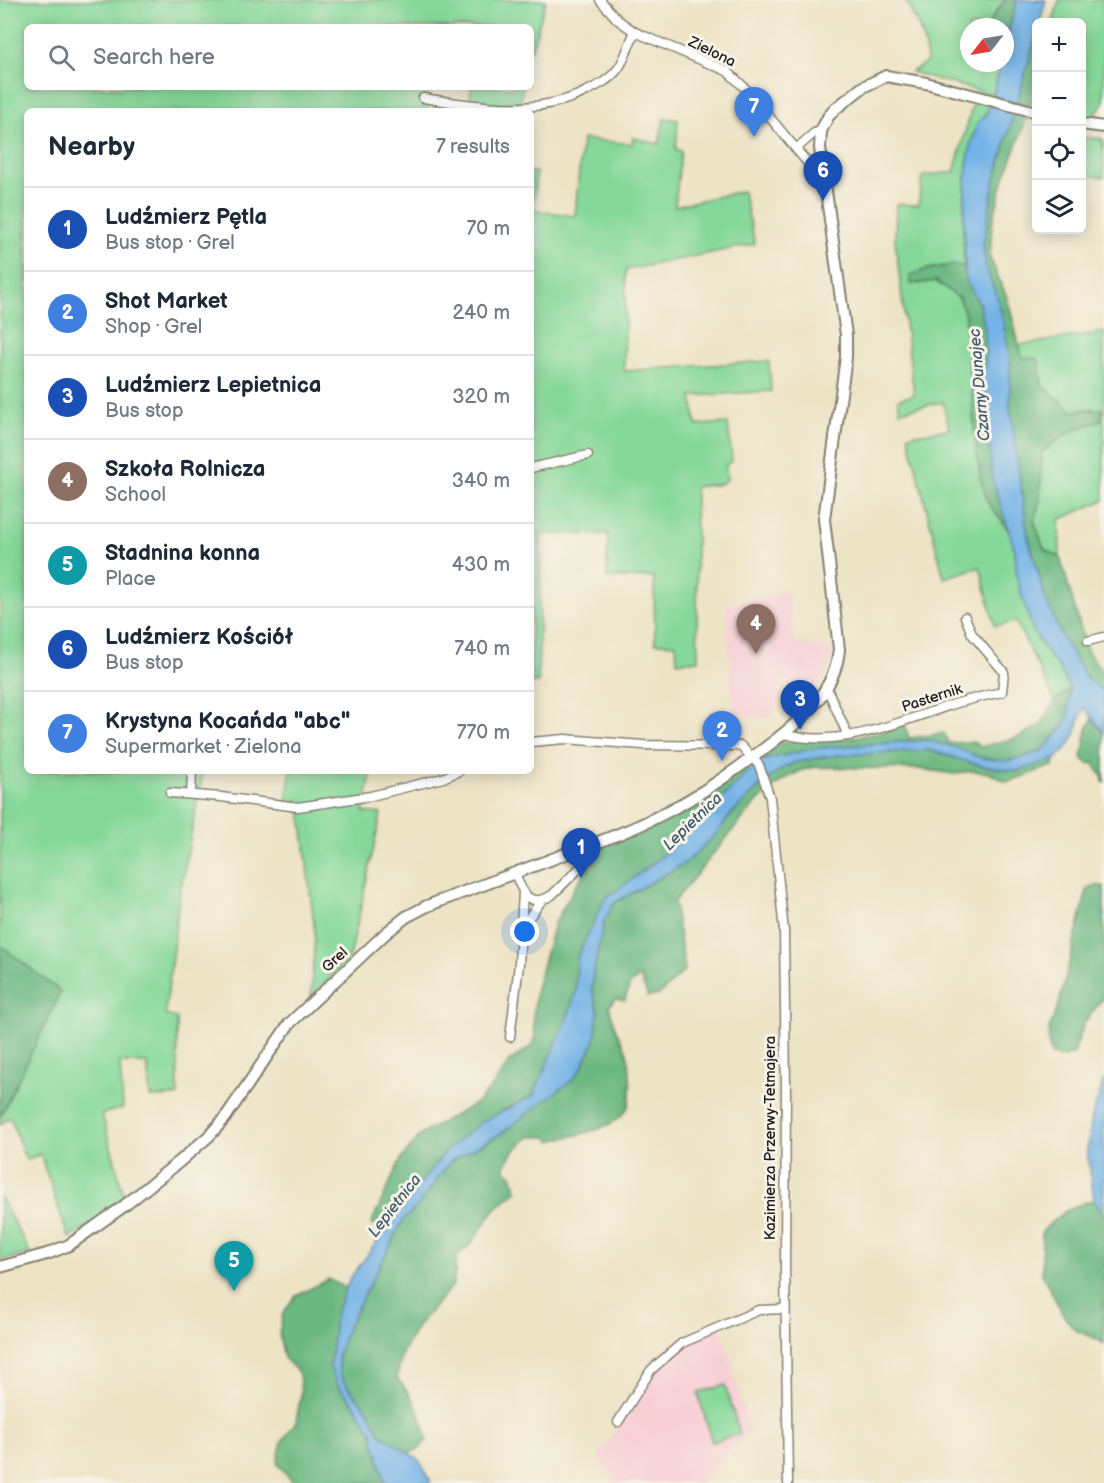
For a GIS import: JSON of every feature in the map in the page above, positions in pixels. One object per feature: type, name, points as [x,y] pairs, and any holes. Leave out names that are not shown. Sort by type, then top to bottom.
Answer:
[{"type":"street","name":"Zielona","points":[[600,0],[618,20],[635,32],[727,71],[747,90],[816,173],[825,177]]},
{"type":"street","points":[[423,98],[466,105],[544,106],[578,95],[607,81],[620,67],[635,32]]},
{"type":"street","points":[[534,742],[565,739],[643,745],[737,745],[744,747],[755,759],[804,717],[826,686],[837,665],[839,649],[824,519],[846,347],[845,321],[820,148],[821,130],[835,109],[863,87],[881,77],[894,76],[952,89],[1032,111]]},
{"type":"street","points":[[1086,125],[1104,127]]},
{"type":"street","points":[[796,149],[814,133],[821,130]]},
{"type":"street","points":[[534,467],[588,455]]},
{"type":"street","name":"Pasternik","points":[[784,734],[799,738],[848,736],[888,728],[952,705],[1002,692],[1004,672],[972,634],[965,617]]},
{"type":"street","points":[[1088,641],[1104,637]]},
{"type":"street","points":[[826,686],[848,736]]},
{"type":"street","name":"Kazimierza Przerwy-Tetmajera","points":[[755,759],[772,807],[784,931],[788,1483]]},
{"type":"street","name":"Grel","points":[[0,1267],[47,1254],[69,1245],[124,1206],[179,1162],[209,1136],[225,1118],[290,1024],[353,963],[406,917],[427,906],[633,829],[684,803],[755,759]]},
{"type":"street","points":[[191,794],[192,774]]},
{"type":"street","points":[[170,793],[298,807],[371,796],[452,774]]},
{"type":"street","points":[[522,928],[542,900],[552,895],[590,858],[594,844]]},
{"type":"street","points":[[510,1037],[522,928],[523,892],[515,873]]},
{"type":"street","points":[[523,892],[530,898],[542,900]]},
{"type":"street","points":[[618,1422],[651,1370],[682,1343],[759,1310],[785,1309]]},
{"type":"shaded area","points":[[788,592],[794,641],[833,650],[831,664],[814,692],[785,682],[771,718],[734,714],[726,605]]},
{"type":"shaded area","points":[[719,1318],[749,1431],[697,1483],[615,1483],[598,1457],[653,1375],[670,1361],[667,1346]]},
{"type":"green space","points":[[0,0],[546,0],[534,42],[534,24],[24,24],[24,90],[429,90],[428,108],[24,108],[24,774],[202,774],[179,898],[165,1015],[177,1018],[178,1096],[150,1097],[147,1063],[120,1063],[123,1108],[102,1114],[125,1199],[69,1238],[40,1154],[26,1160],[10,1117],[0,1125],[0,1117],[60,992],[0,945]]},
{"type":"green space","points":[[905,0],[1005,0],[992,18],[960,18],[960,72],[998,72],[993,95],[911,72],[927,62],[920,30]]},
{"type":"green space","points":[[1005,0],[1017,0],[1012,18],[992,18]]},
{"type":"green space","points":[[1059,0],[1104,0],[1104,102],[1093,118],[1086,117],[1086,18],[1054,18]]},
{"type":"green space","points":[[1032,49],[1031,106],[1017,102]]},
{"type":"green space","points":[[471,90],[522,90],[520,108],[465,108],[466,103],[470,100]]},
{"type":"green space","points":[[974,100],[990,104],[971,143],[967,165],[963,221],[964,266],[936,267],[910,276],[918,284],[935,281],[959,298],[966,317],[974,427],[988,503],[1010,532],[1015,551],[1017,578],[1033,630],[1058,666],[1070,689],[1055,701],[1016,622],[995,626],[980,567],[944,578],[908,435],[949,429],[943,402],[900,411],[898,399],[914,395],[895,241],[896,204],[918,205],[923,176],[954,172]]},
{"type":"green space","points":[[1014,111],[1028,115],[1002,185],[992,224],[990,258],[1008,300],[1022,357],[1038,359],[1042,385],[1072,411],[1102,409],[1101,420],[1071,431],[1042,452],[1040,500],[1034,521],[1044,549],[1060,557],[1088,653],[1104,673],[1104,691],[1087,679],[1060,633],[1045,597],[1027,531],[1010,408],[1010,361],[1004,325],[998,299],[986,268],[983,246],[994,183]]},
{"type":"green space","points":[[664,118],[678,120],[676,149],[681,151],[675,206],[743,191],[755,244],[626,270],[624,371],[769,361],[771,391],[692,396],[696,425],[728,423],[732,461],[726,465],[727,479],[721,484],[695,487],[698,660],[677,662],[676,644],[655,643],[654,577],[607,578],[608,534],[541,534],[538,683],[534,683],[534,210],[575,216],[582,139],[632,144],[633,138],[659,144]]},
{"type":"green space","points":[[1086,137],[1103,139],[1104,177],[1086,175]]},
{"type":"green space","points":[[534,172],[536,172],[534,210]]},
{"type":"green space","points":[[953,265],[964,266],[967,280],[983,319],[986,357],[983,391],[1010,532],[988,503],[980,478],[966,317],[959,298],[936,281],[911,284],[910,275]]},
{"type":"green space","points":[[1104,332],[1104,500],[1059,520],[1060,557],[1044,549],[1034,521],[1040,500],[1042,452],[1071,431],[1101,420],[1094,408],[1072,411],[1042,385],[1038,359],[1022,358],[1019,345]]},
{"type":"green space","points":[[1070,689],[1069,712],[1064,726],[1043,750],[1024,757],[1006,761],[981,758],[958,748],[927,740],[816,748],[763,760],[768,751],[786,742],[857,737],[905,725],[909,738],[944,733],[948,743],[974,742],[980,747],[1016,738],[1041,725],[1055,701]]},
{"type":"green space","points":[[1092,719],[1104,733],[1104,784],[1102,776],[1093,763],[1088,764],[1082,758],[1087,729]]},
{"type":"green space","points":[[929,750],[982,766],[1017,771],[1056,759],[1053,766],[1007,782],[989,773],[972,771],[954,774],[920,769],[814,767],[787,778],[763,796],[674,902],[685,970],[659,995],[648,997],[640,977],[630,984],[625,1000],[615,999],[609,1006],[628,1058],[630,1090],[627,1109],[613,1122],[593,1131],[551,1141],[547,1137],[529,1137],[511,1154],[504,1169],[512,1175],[517,1191],[495,1209],[470,1245],[457,1256],[453,1285],[418,1325],[402,1353],[397,1378],[416,1407],[423,1422],[427,1440],[419,1449],[408,1453],[380,1433],[370,1413],[344,1382],[339,1370],[338,1354],[347,1328],[404,1219],[416,1208],[451,1161],[468,1150],[486,1143],[521,1118],[598,1011],[592,990],[593,974],[604,921],[614,903],[687,862],[716,834],[734,811],[769,778],[785,767],[797,762],[829,756]]},
{"type":"green space","points":[[746,769],[750,770],[679,842],[605,899],[577,957],[576,992],[565,1024],[533,1096],[483,1121],[446,1151],[387,1227],[371,1224],[400,1161],[420,1135],[478,1102],[511,1060],[531,1047],[535,1036],[533,1017],[536,989],[554,924],[576,885],[603,846]]},
{"type":"green space","points":[[291,774],[371,774],[363,812],[381,814],[350,957],[311,997],[315,934],[301,813],[286,802]]},
{"type":"green space","points":[[1095,886],[1104,886],[1104,997],[1084,1023],[1074,1053],[1058,1057],[1051,1054],[1048,1041],[1049,1029],[1059,1004],[1087,890]]},
{"type":"green space","points":[[0,945],[61,992],[0,1117]]},
{"type":"green space","points":[[0,1196],[30,1253],[0,1261]]},
{"type":"green space","points":[[1094,1200],[1104,1214],[1104,1344],[1076,1330],[1065,1318],[1042,1274],[1042,1232],[1065,1212]]},
{"type":"green space","points":[[328,1279],[346,1288],[335,1315],[338,1386],[353,1403],[372,1432],[385,1483],[294,1483],[277,1463],[282,1441],[296,1422],[301,1394],[299,1373],[284,1358],[279,1334],[283,1313],[296,1296]]},
{"type":"green space","points":[[725,1385],[740,1434],[712,1442],[698,1393]]},
{"type":"water","points":[[1017,0],[1046,0],[1041,18],[1032,18],[1032,49],[994,183],[983,246],[986,268],[998,299],[1010,361],[1010,408],[1028,537],[1045,597],[1060,633],[1087,679],[1104,691],[1104,733],[1084,707],[1074,737],[1056,759],[1017,771],[982,766],[929,750],[829,756],[797,762],[769,778],[734,811],[716,834],[687,862],[614,903],[604,921],[593,974],[592,990],[598,1011],[595,1040],[582,1067],[572,1080],[502,1133],[451,1161],[416,1208],[404,1219],[347,1328],[338,1354],[339,1370],[344,1382],[370,1413],[380,1433],[419,1460],[430,1479],[430,1483],[385,1483],[372,1432],[353,1403],[338,1386],[330,1367],[335,1315],[349,1280],[446,1151],[483,1121],[533,1096],[565,1024],[576,992],[577,957],[605,899],[679,842],[750,770],[763,760],[816,748],[927,740],[958,748],[981,758],[1006,761],[1043,750],[1064,726],[1069,712],[1070,689],[1058,666],[1033,630],[1017,578],[1015,551],[992,478],[987,403],[982,387],[986,357],[985,330],[980,305],[965,279],[964,215],[967,165],[978,122],[986,115],[998,72],[1014,72],[1012,18]]},
{"type":"water","points":[[1104,1079],[1104,1214],[1094,1200],[1087,1150],[1092,1117]]},
{"type":"place","name":"Krystyna Kocańda \"abc\"","points":[[754,137]]},
{"type":"place","name":"Ludźmierz Kościół","points":[[823,201]]},
{"type":"place","name":"Szkoła Rolnicza","points":[[756,654]]},
{"type":"place","name":"Ludźmierz Lepietnica","points":[[800,730]]},
{"type":"place","name":"Shot Market","points":[[722,761]]},
{"type":"place","name":"Ludźmierz Pętla","points":[[581,878]]},
{"type":"place","name":"Stadnina konna","points":[[234,1291]]},
{"type":"water label","name":"Czarny Dunajec","points":[[980,385]]},
{"type":"water label","name":"Lepietnica","points":[[693,822]]},
{"type":"water label","name":"Lepietnica","points":[[395,1206]]}]
